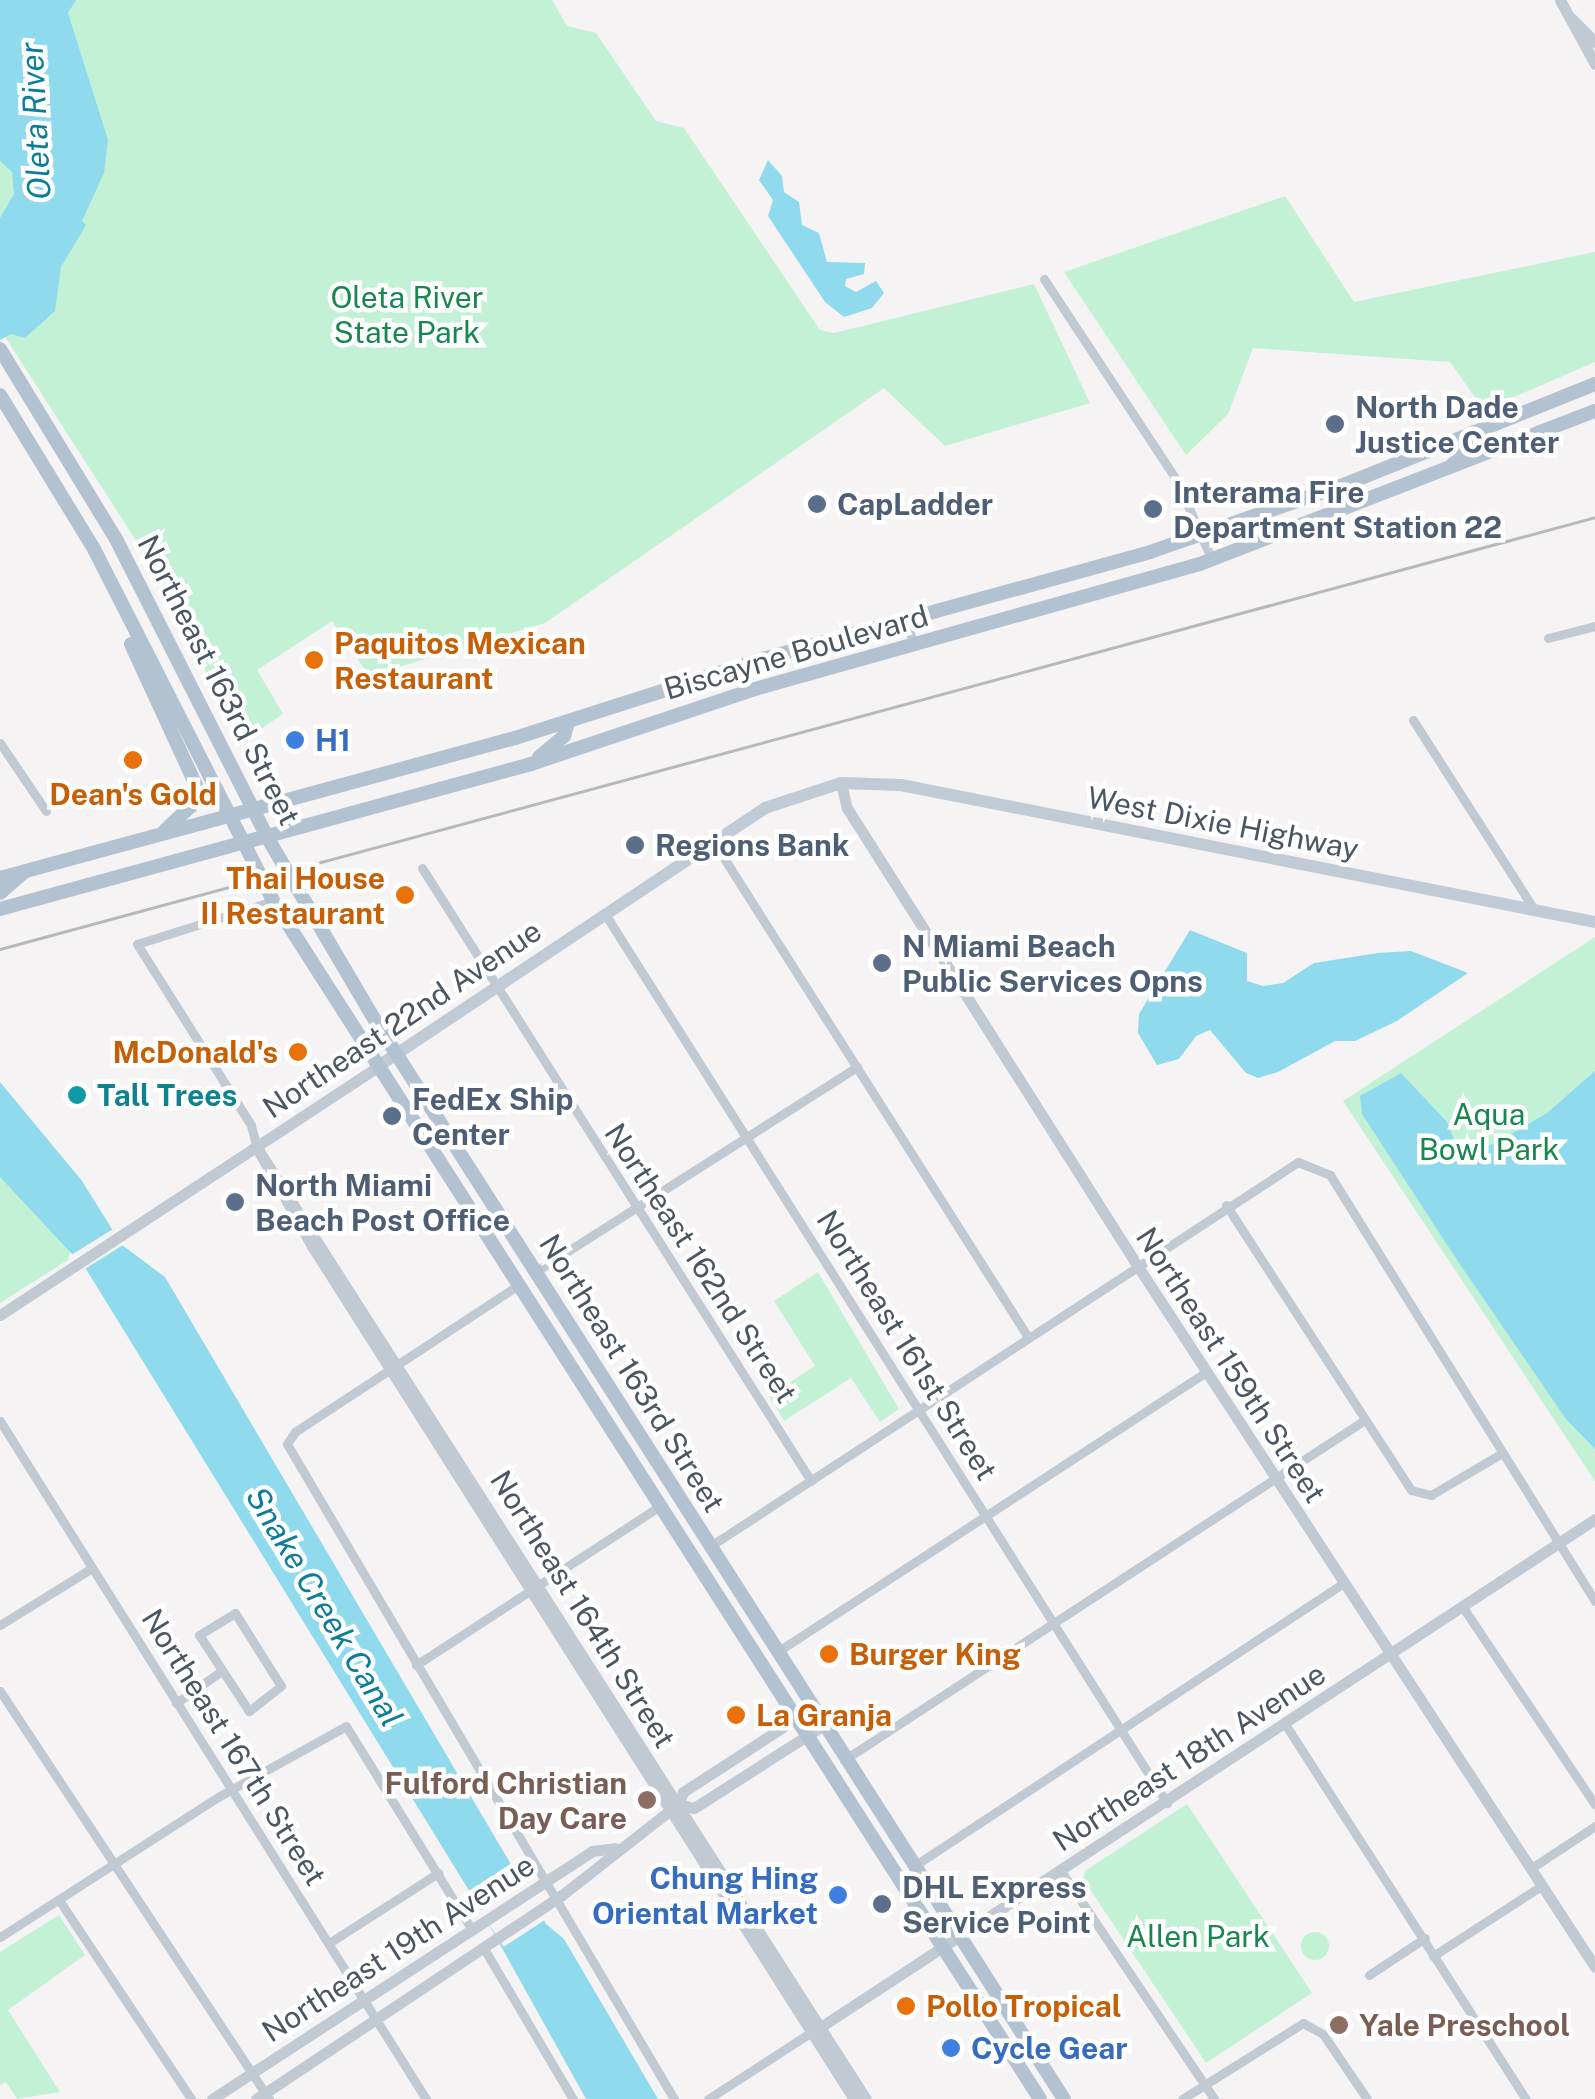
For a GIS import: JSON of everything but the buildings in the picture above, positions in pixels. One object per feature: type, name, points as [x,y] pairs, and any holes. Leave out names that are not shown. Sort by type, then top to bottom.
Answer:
[{"type":"main road","name":"Northeast 163rd Street","points":[[0,350],[66,452],[176,649],[267,837],[396,1054],[955,1937],[1060,2093]]},
{"type":"main road","name":"Biscayne Boulevard","points":[[0,878],[568,722],[1204,534],[1595,384]]},
{"type":"main road","name":"Northeast 163rd Street","points":[[0,395],[45,464],[125,610],[226,816],[273,901],[939,1947],[1040,2099]]},
{"type":"main road","name":"Biscayne Boulevard","points":[[0,909],[530,764],[719,700],[1212,560],[1595,411]]},
{"type":"main road","points":[[1441,474],[1474,444],[1474,432]]},
{"type":"main road","points":[[45,464],[66,452]]},
{"type":"main road","points":[[1040,583],[1047,609]]},
{"type":"main road","points":[[125,610],[124,626],[197,789],[189,809],[162,834]]},
{"type":"main road","points":[[530,764],[564,736],[568,722]]},
{"type":"main road","name":"West Dixie Highway","points":[[840,782],[902,784],[1595,922]]},
{"type":"main road","name":"Northeast 22nd Avenue","points":[[380,1066],[604,913],[780,800],[840,782]]},
{"type":"main road","points":[[0,893],[26,871]]},
{"type":"main road","points":[[502,1257],[536,1272]]},
{"type":"main road","points":[[520,1284],[556,1304]]},
{"type":"main road","points":[[660,1506],[694,1522]]},
{"type":"main road","points":[[742,1636],[776,1653]]},
{"type":"main road","points":[[1012,2057],[1060,2093]]},
{"type":"street","points":[[1560,0],[1595,64]]},
{"type":"street","points":[[1571,18],[1595,42]]},
{"type":"street","points":[[1044,279],[1176,479],[1204,534],[1212,560]]},
{"type":"street","points":[[906,620],[913,646]]},
{"type":"street","points":[[1548,638],[1595,626]]},
{"type":"street","points":[[1412,720],[1535,910]]},
{"type":"street","points":[[0,742],[46,810]]},
{"type":"street","name":"Northeast 159th Street","points":[[840,782],[847,808],[1137,1265],[1595,1967]]},
{"type":"street","points":[[714,841],[1028,1337]]},
{"type":"street","name":"Northeast 162nd Street","points":[[422,868],[811,1481]]},
{"type":"street","name":"Northeast 164th Street","points":[[273,901],[137,944],[251,1125],[257,1148],[854,2099]]},
{"type":"street","name":"Northeast 161st Street","points":[[604,913],[1167,1803]]},
{"type":"street","name":"Northeast 22nd Avenue","points":[[4,1311],[380,1066]]},
{"type":"street","points":[[536,1272],[857,1067]]},
{"type":"street","points":[[709,1547],[1226,1205],[1298,1162],[1330,1174],[1595,1601]]},
{"type":"street","points":[[1226,1205],[1364,1420],[1419,1495],[1431,1495],[1502,1453]]},
{"type":"street","points":[[520,1284],[287,1441],[674,2099]]},
{"type":"street","points":[[776,1653],[1206,1372]]},
{"type":"street","name":"Northeast 167th Street","points":[[0,1420],[426,2099]]},
{"type":"street","points":[[844,1760],[1364,1420]]},
{"type":"street","points":[[416,1665],[660,1506]]},
{"type":"street","name":"Northeast 18th Avenue","points":[[708,2099],[1167,1803],[1595,1518]]},
{"type":"street","points":[[0,1625],[92,1568]]},
{"type":"street","points":[[912,1867],[1342,1584]]},
{"type":"street","points":[[1462,1606],[1595,1804]]},
{"type":"street","points":[[234,1613],[282,1686],[245,1710],[220,1672],[198,1635],[234,1613]]},
{"type":"street","points":[[176,1703],[220,1672]]},
{"type":"street","points":[[0,1692],[252,2072],[264,2097]]},
{"type":"street","name":"Northeast 19th Avenue","points":[[212,2099],[592,1852],[615,1848],[674,1807],[683,1792],[812,1709]]},
{"type":"street","points":[[1285,1724],[1526,2099]]},
{"type":"street","name":"Northeast 19th Avenue","points":[[674,1807],[694,1808],[822,1726]]},
{"type":"street","points":[[1,1935],[336,1729],[354,1732],[472,1930]]},
{"type":"street","points":[[1530,1869],[1595,1826]]},
{"type":"street","name":"Northeast 19th Avenue","points":[[264,2097],[611,1860],[615,1848]]},
{"type":"street","points":[[1061,1871],[1214,2099]]},
{"type":"street","points":[[328,1943],[438,1873]]},
{"type":"street","points":[[1433,1956],[1541,1886]]},
{"type":"street","points":[[59,1900],[191,2099]]},
{"type":"street","points":[[1370,1975],[1425,1938]]},
{"type":"street","points":[[483,1946],[573,2099]]},
{"type":"street","points":[[1182,2099],[1288,2030],[1310,2025],[1367,2099]]},
{"type":"street","name":"Northeast 164th Street","points":[[814,2030],[866,2099]]},
{"type":"green space","name":"Oleta River State Park","points":[[0,0],[552,0],[567,26],[596,33],[656,121],[684,128],[820,330],[834,333],[1034,284],[1090,403],[945,446],[884,388],[545,623],[369,676],[332,621],[257,670],[283,714],[238,744],[173,598],[0,329]]},
{"type":"green space","points":[[1285,196],[1354,302],[1595,252],[1595,362],[1484,410],[1450,362],[1253,348],[1228,414],[1186,455],[1064,272]]},
{"type":"green space","name":"Aqua Bowl Park","points":[[1595,937],[1595,1481],[1343,1101]]},
{"type":"green space","points":[[0,1177],[71,1249],[68,1260],[0,1303]]},
{"type":"green space","points":[[818,1272],[899,1409],[880,1422],[851,1378],[784,1421],[769,1396],[815,1366],[774,1301]]},
{"type":"green space","name":"Allen Park","points":[[1187,1804],[1312,1993],[1206,2063],[1083,1879],[1085,1871]]},
{"type":"green space","points":[[59,1915],[85,1955],[8,2010],[60,2092],[17,2099],[6,2082],[0,2085],[0,1952]]},
{"type":"green space","points":[[1315,1932],[1325,1936],[1329,1946],[1325,1956],[1315,1960],[1305,1956],[1301,1946],[1305,1936]]},
{"type":"water","name":"Oleta River","points":[[0,0],[76,0],[68,13],[108,140],[104,173],[82,221],[86,225],[61,267],[55,311],[25,338],[11,334],[0,340],[0,218],[14,194],[12,172],[0,161]]},
{"type":"water","points":[[768,160],[782,176],[784,192],[799,202],[802,225],[819,233],[827,262],[865,263],[864,274],[846,279],[845,286],[856,292],[876,281],[884,293],[872,308],[844,317],[825,302],[768,216],[773,200],[759,180]]},
{"type":"water","points":[[1190,930],[1247,953],[1247,981],[1263,986],[1283,983],[1314,963],[1378,953],[1411,951],[1468,973],[1397,1021],[1355,1041],[1335,1041],[1278,1072],[1258,1078],[1246,1073],[1210,1030],[1196,1036],[1179,1059],[1157,1065],[1138,1033],[1139,1014]]},
{"type":"water","name":"Aqua Bowl Park","points":[[1595,1071],[1595,1449],[1566,1419],[1457,1260],[1362,1114],[1360,1096],[1401,1073],[1447,1122],[1460,1154],[1494,1144],[1547,1113]]},
{"type":"water","name":"Snake Creek Canal","points":[[0,1082],[82,1181],[122,1245],[165,1277],[546,1924],[564,1939],[658,2099],[586,2099],[478,1905],[86,1269],[0,1177]]},
{"type":"pier","points":[[113,1229],[123,1245],[80,1272],[70,1256]]},
{"type":"pier","points":[[523,1883],[546,1919],[504,1947],[480,1911]]},
{"type":"railway","points":[[0,949],[1595,517]]},
{"type":"place","name":"North Dade Justice Center","points":[[1335,424]]},
{"type":"place","name":"CapLadder","points":[[817,504]]},
{"type":"place","name":"Interama Fire Department Station 22","points":[[1153,509]]},
{"type":"place","name":"Paquitos Mexican Restaurant","points":[[314,660]]},
{"type":"place","name":"H1","points":[[295,740]]},
{"type":"place","name":"Dean's Gold","points":[[133,760]]},
{"type":"place","name":"Regions Bank","points":[[635,845]]},
{"type":"place","name":"Thai House II Restaurant","points":[[405,895]]},
{"type":"place","name":"N Miami Beach Public Services Opns","points":[[882,963]]},
{"type":"place","name":"McDonald's","points":[[298,1052]]},
{"type":"place","name":"Tall Trees","points":[[77,1095]]},
{"type":"place","name":"FedEx Ship Center","points":[[392,1116]]},
{"type":"place","name":"North Miami Beach Post Office","points":[[235,1202]]},
{"type":"place","name":"Burger King","points":[[829,1654]]},
{"type":"place","name":"La Granja","points":[[736,1715]]},
{"type":"place","name":"Fulford Christian Day Care","points":[[647,1800]]},
{"type":"place","name":"Chung Hing Oriental Market","points":[[838,1895]]},
{"type":"place","name":"DHL Express Service Point","points":[[882,1904]]},
{"type":"place","name":"Pollo Tropical","points":[[906,2006]]},
{"type":"place","name":"Yale Preschool","points":[[1339,2025]]},
{"type":"place","name":"Cycle Gear","points":[[951,2048]]}]
